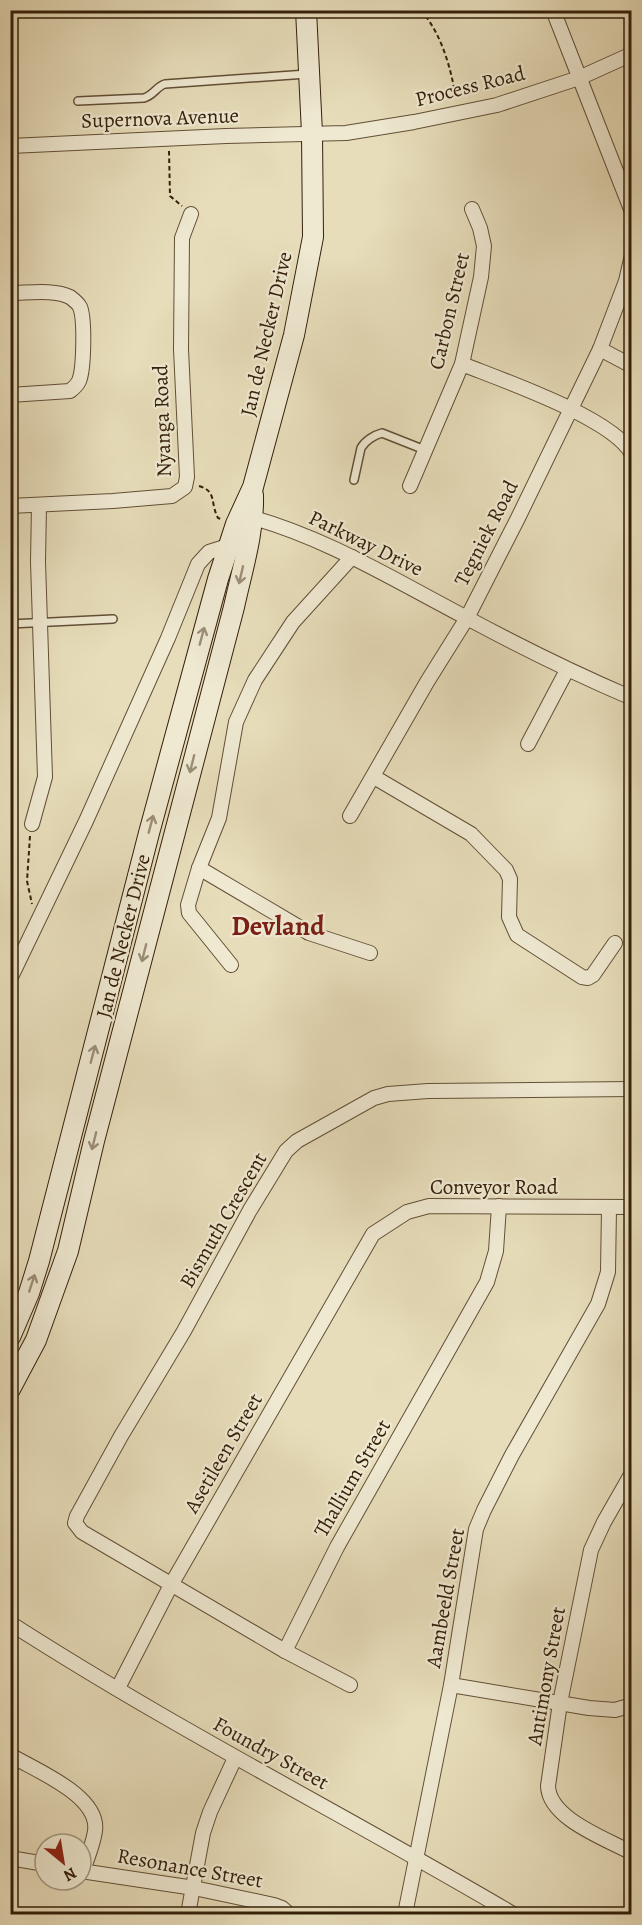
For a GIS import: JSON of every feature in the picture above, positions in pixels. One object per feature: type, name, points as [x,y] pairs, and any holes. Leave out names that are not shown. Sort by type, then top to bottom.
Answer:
[{"type":"main road","name":"Jan de Necker Drive","points":[[10,1389],[36,1340],[68,1251],[94,1140],[234,607],[243,519],[294,335],[313,237],[312,133],[306,10]]},
{"type":"main road","name":"Jan de Necker Drive","points":[[10,1337],[29,1293],[39,1261],[149,833],[228,546],[243,519]]},
{"type":"street","points":[[553,10],[632,212]]},
{"type":"street","name":"Process Road","points":[[312,133],[346,133],[497,105],[579,78],[632,54]]},
{"type":"street","name":"Supernova Avenue","points":[[10,146],[312,133]]},
{"type":"street","name":"Carbon Street","points":[[410,486],[462,364],[481,277],[484,246],[472,209]]},
{"type":"street","name":"Nyanga Road","points":[[10,506],[172,496],[182,490],[187,482],[181,349],[182,238],[190,214]]},
{"type":"street","name":"Tegniek Road","points":[[350,816],[466,618],[600,349],[626,281],[632,255]]},
{"type":"street","points":[[10,293],[58,294],[75,302],[82,316],[82,353],[79,382],[70,391],[10,395]]},
{"type":"street","points":[[600,349],[632,366]]},
{"type":"street","points":[[462,364],[570,409],[606,429],[632,454]]},
{"type":"street","points":[[32,824],[45,777],[38,562],[39,505]]},
{"type":"street","name":"Parkway Drive","points":[[243,519],[277,524],[352,557],[567,670],[632,698]]},
{"type":"street","points":[[10,979],[153,670],[198,564],[209,552],[228,546]]},
{"type":"street","points":[[231,965],[189,913],[188,905],[199,868],[219,818],[236,722],[255,680],[293,622],[352,557]]},
{"type":"street","points":[[528,744],[567,670]]},
{"type":"street","points":[[374,777],[471,834],[506,870],[510,879],[509,917],[517,935],[582,977],[588,978],[593,975],[615,944]]},
{"type":"street","points":[[199,868],[309,933],[370,953]]},
{"type":"street","name":"Bismuth Crescent","points":[[171,1585],[82,1532],[76,1526],[75,1521],[99,1474],[184,1331],[250,1210],[286,1151],[297,1141],[351,1110],[374,1098],[388,1094],[428,1091],[632,1089]]},
{"type":"street","name":"Conveyor Road","points":[[368,1241],[382,1226],[406,1212],[429,1206],[632,1207]]},
{"type":"street","name":"Thallium Street","points":[[285,1651],[337,1547],[487,1282],[496,1251],[499,1206]]},
{"type":"street","name":"Aambeeld Street","points":[[405,1914],[451,1685],[476,1529],[512,1455],[598,1304],[608,1272],[609,1208]]},
{"type":"street","name":"Asetileen Street","points":[[118,1688],[171,1585],[368,1241]]},
{"type":"street","name":"Antimony Street","points":[[632,1473],[591,1550],[561,1702],[548,1786],[549,1797],[568,1818],[632,1853]]},
{"type":"street","points":[[171,1585],[285,1651],[350,1685]]},
{"type":"street","name":"Foundry Street","points":[[10,1623],[235,1758],[416,1857],[513,1914]]},
{"type":"street","points":[[451,1685],[615,1710],[632,1705]]},
{"type":"street","points":[[10,1755],[74,1792],[89,1806],[94,1816],[93,1837]]},
{"type":"street","points":[[188,1914],[203,1833],[210,1812],[235,1758]]},
{"type":"street","points":[[10,1858],[33,1862]]},
{"type":"street","name":"Resonance Street","points":[[93,1873],[194,1888],[274,1905],[282,1908],[288,1914]]},
{"type":"lane","points":[[78,101],[144,99],[152,96],[165,84],[309,74]]},
{"type":"lane","points":[[354,480],[361,448],[377,434],[382,433],[426,450]]},
{"type":"lane","points":[[10,624],[113,619]]},
{"type":"path","points":[[421,10],[429,20],[443,48],[453,80],[458,114]]},
{"type":"path","points":[[168,138],[170,196],[190,214]]},
{"type":"path","points":[[187,482],[208,488],[218,519],[243,519]]},
{"type":"path","points":[[32,824],[28,846],[27,881],[30,900],[38,921]]},
{"type":"district","name":"Devland","points":[[278,926]]}]
